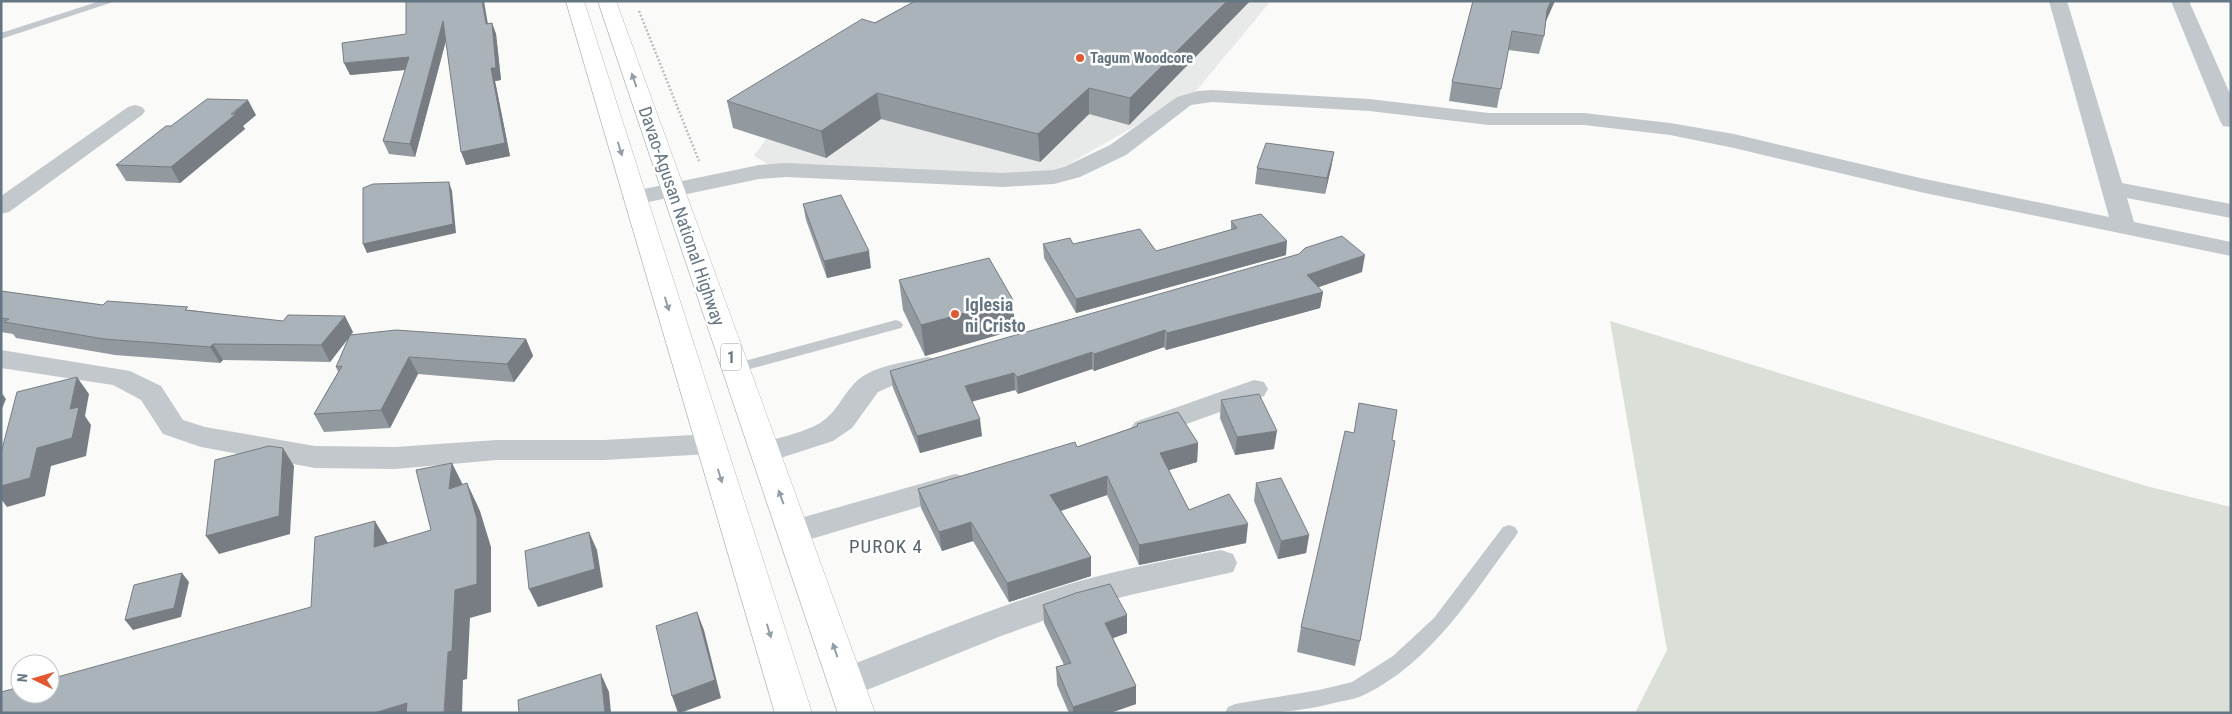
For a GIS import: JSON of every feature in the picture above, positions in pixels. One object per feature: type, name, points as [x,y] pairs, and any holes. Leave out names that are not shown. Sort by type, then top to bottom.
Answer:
[{"type":"highway","name":"Davao-Agusan National Highway","points":[[575,1],[634,198],[794,713]]},
{"type":"highway","name":"Davao-Agusan National Highway","points":[[607,1],[852,698]]},
{"type":"street","points":[[2058,1],[2123,225]]},
{"type":"street","points":[[2180,1],[2231,121]]},
{"type":"street","points":[[634,198],[760,172],[786,170],[1003,180],[1054,177],[1072,172],[1118,150],[1184,101],[1212,96],[1369,105],[1489,119],[1584,119],[1670,129],[1734,140],[1920,184],[2231,249]]},
{"type":"street","points":[[1,207],[135,111]]},
{"type":"street","points":[[2111,188],[2231,211]]},
{"type":"street","points":[[1,359],[120,377],[151,393],[173,426],[201,437],[315,457],[395,458],[497,450],[604,450],[710,444]]},
{"type":"street","points":[[765,452],[821,434],[837,426],[847,416],[864,389],[872,383],[951,360]]},
{"type":"street","points":[[1124,435],[1170,421],[1254,389]]},
{"type":"street","points":[[794,532],[983,478]]},
{"type":"street","points":[[852,698],[963,636],[1076,596],[1163,574],[1221,563]]},
{"type":"lane","points":[[1,36],[111,1]]},
{"type":"lane","points":[[735,368],[896,325]]},
{"type":"lane","points":[[1235,713],[1319,699],[1357,689],[1400,662],[1441,623],[1509,532]]},
{"type":"path","points":[[639,10],[708,182]]},
{"type":"shaded area","points":[[1014,1],[1271,1],[1196,91],[1048,176],[771,166],[754,156],[773,129]]},
{"type":"shaded area","points":[[1610,321],[2146,486],[2231,507],[2231,713],[1635,713],[1667,650]]},
{"type":"building","points":[[406,1],[482,1],[486,24],[492,23],[496,68],[491,68],[505,143],[461,152],[443,21],[410,144],[383,141],[409,57],[344,63],[342,43],[406,34]]},
{"type":"building","points":[[915,1],[1227,1],[1130,98],[1089,88],[1038,134],[877,93],[821,131],[727,101],[862,19],[875,23]]},
{"type":"building","points":[[1473,1],[1551,1],[1547,10],[1544,36],[1512,31],[1501,89],[1452,82]]},
{"type":"building","points":[[207,99],[248,100],[231,114],[236,114],[171,167],[116,165],[166,126],[171,126]]},
{"type":"building","points":[[1266,143],[1334,152],[1327,178],[1257,168]]},
{"type":"building","points":[[449,182],[453,224],[363,244],[363,188],[373,184]]},
{"type":"building","points":[[841,195],[869,251],[824,261],[803,204]]},
{"type":"building","points":[[1261,214],[1287,241],[1076,299],[1043,244],[1070,238],[1073,244],[1140,229],[1156,251],[1237,228],[1231,221]]},
{"type":"building","points":[[1342,236],[1365,255],[1307,275],[1323,292],[1167,333],[1165,330],[1017,377],[1014,373],[965,386],[980,419],[917,436],[890,371],[1299,254],[1305,248]]},
{"type":"building","points":[[989,258],[1013,300],[921,325],[899,280]]},
{"type":"building","points":[[1,291],[103,305],[107,301],[188,307],[185,310],[283,321],[288,315],[345,316],[321,345],[213,344],[210,347],[104,339],[4,322],[9,319],[1,318]]},
{"type":"building","points":[[396,330],[526,339],[507,364],[409,357],[381,410],[314,414],[342,366],[336,367],[350,335]]},
{"type":"building","points":[[77,377],[70,409],[79,407],[72,438],[37,448],[30,478],[1,486],[1,453],[17,392]]},
{"type":"building","points":[[1259,394],[1277,431],[1237,437],[1221,400]]},
{"type":"building","points":[[1359,403],[1397,410],[1392,440],[1395,441],[1360,641],[1301,627],[1345,431],[1354,433]]},
{"type":"building","points":[[1178,412],[1198,443],[1160,453],[1189,510],[1229,494],[1248,524],[1139,545],[1107,476],[1050,495],[1091,557],[1007,583],[971,522],[939,532],[918,489],[1075,442],[1077,447],[1138,426],[1137,424]]},
{"type":"building","points":[[269,446],[283,448],[279,516],[206,536],[215,460]]},
{"type":"building","points":[[452,463],[449,489],[467,483],[477,519],[477,584],[455,590],[452,651],[448,652],[444,713],[406,713],[407,703],[374,713],[1,713],[1,692],[10,690],[10,704],[60,704],[60,676],[311,607],[315,537],[375,521],[374,547],[431,530],[416,470]]},
{"type":"building","points":[[1281,478],[1309,535],[1281,541],[1256,483]]},
{"type":"building","points":[[589,532],[595,569],[529,589],[525,551]]},
{"type":"building","points":[[182,573],[174,608],[125,620],[134,585]]},
{"type":"building","points":[[1110,584],[1127,615],[1105,623],[1136,686],[1073,707],[1056,667],[1071,663],[1043,605],[1076,593]]},
{"type":"building","points":[[697,612],[715,680],[672,696],[656,626]]},
{"type":"building","points":[[601,674],[605,713],[519,713],[518,700]]},
{"type":"place","name":"Tagum Woodcore","points":[[1080,58]]},
{"type":"place","name":"Iglesia ni Cristo","points":[[955,314]]},
{"type":"district","name":"PUROK 4","points":[[886,546]]}]
